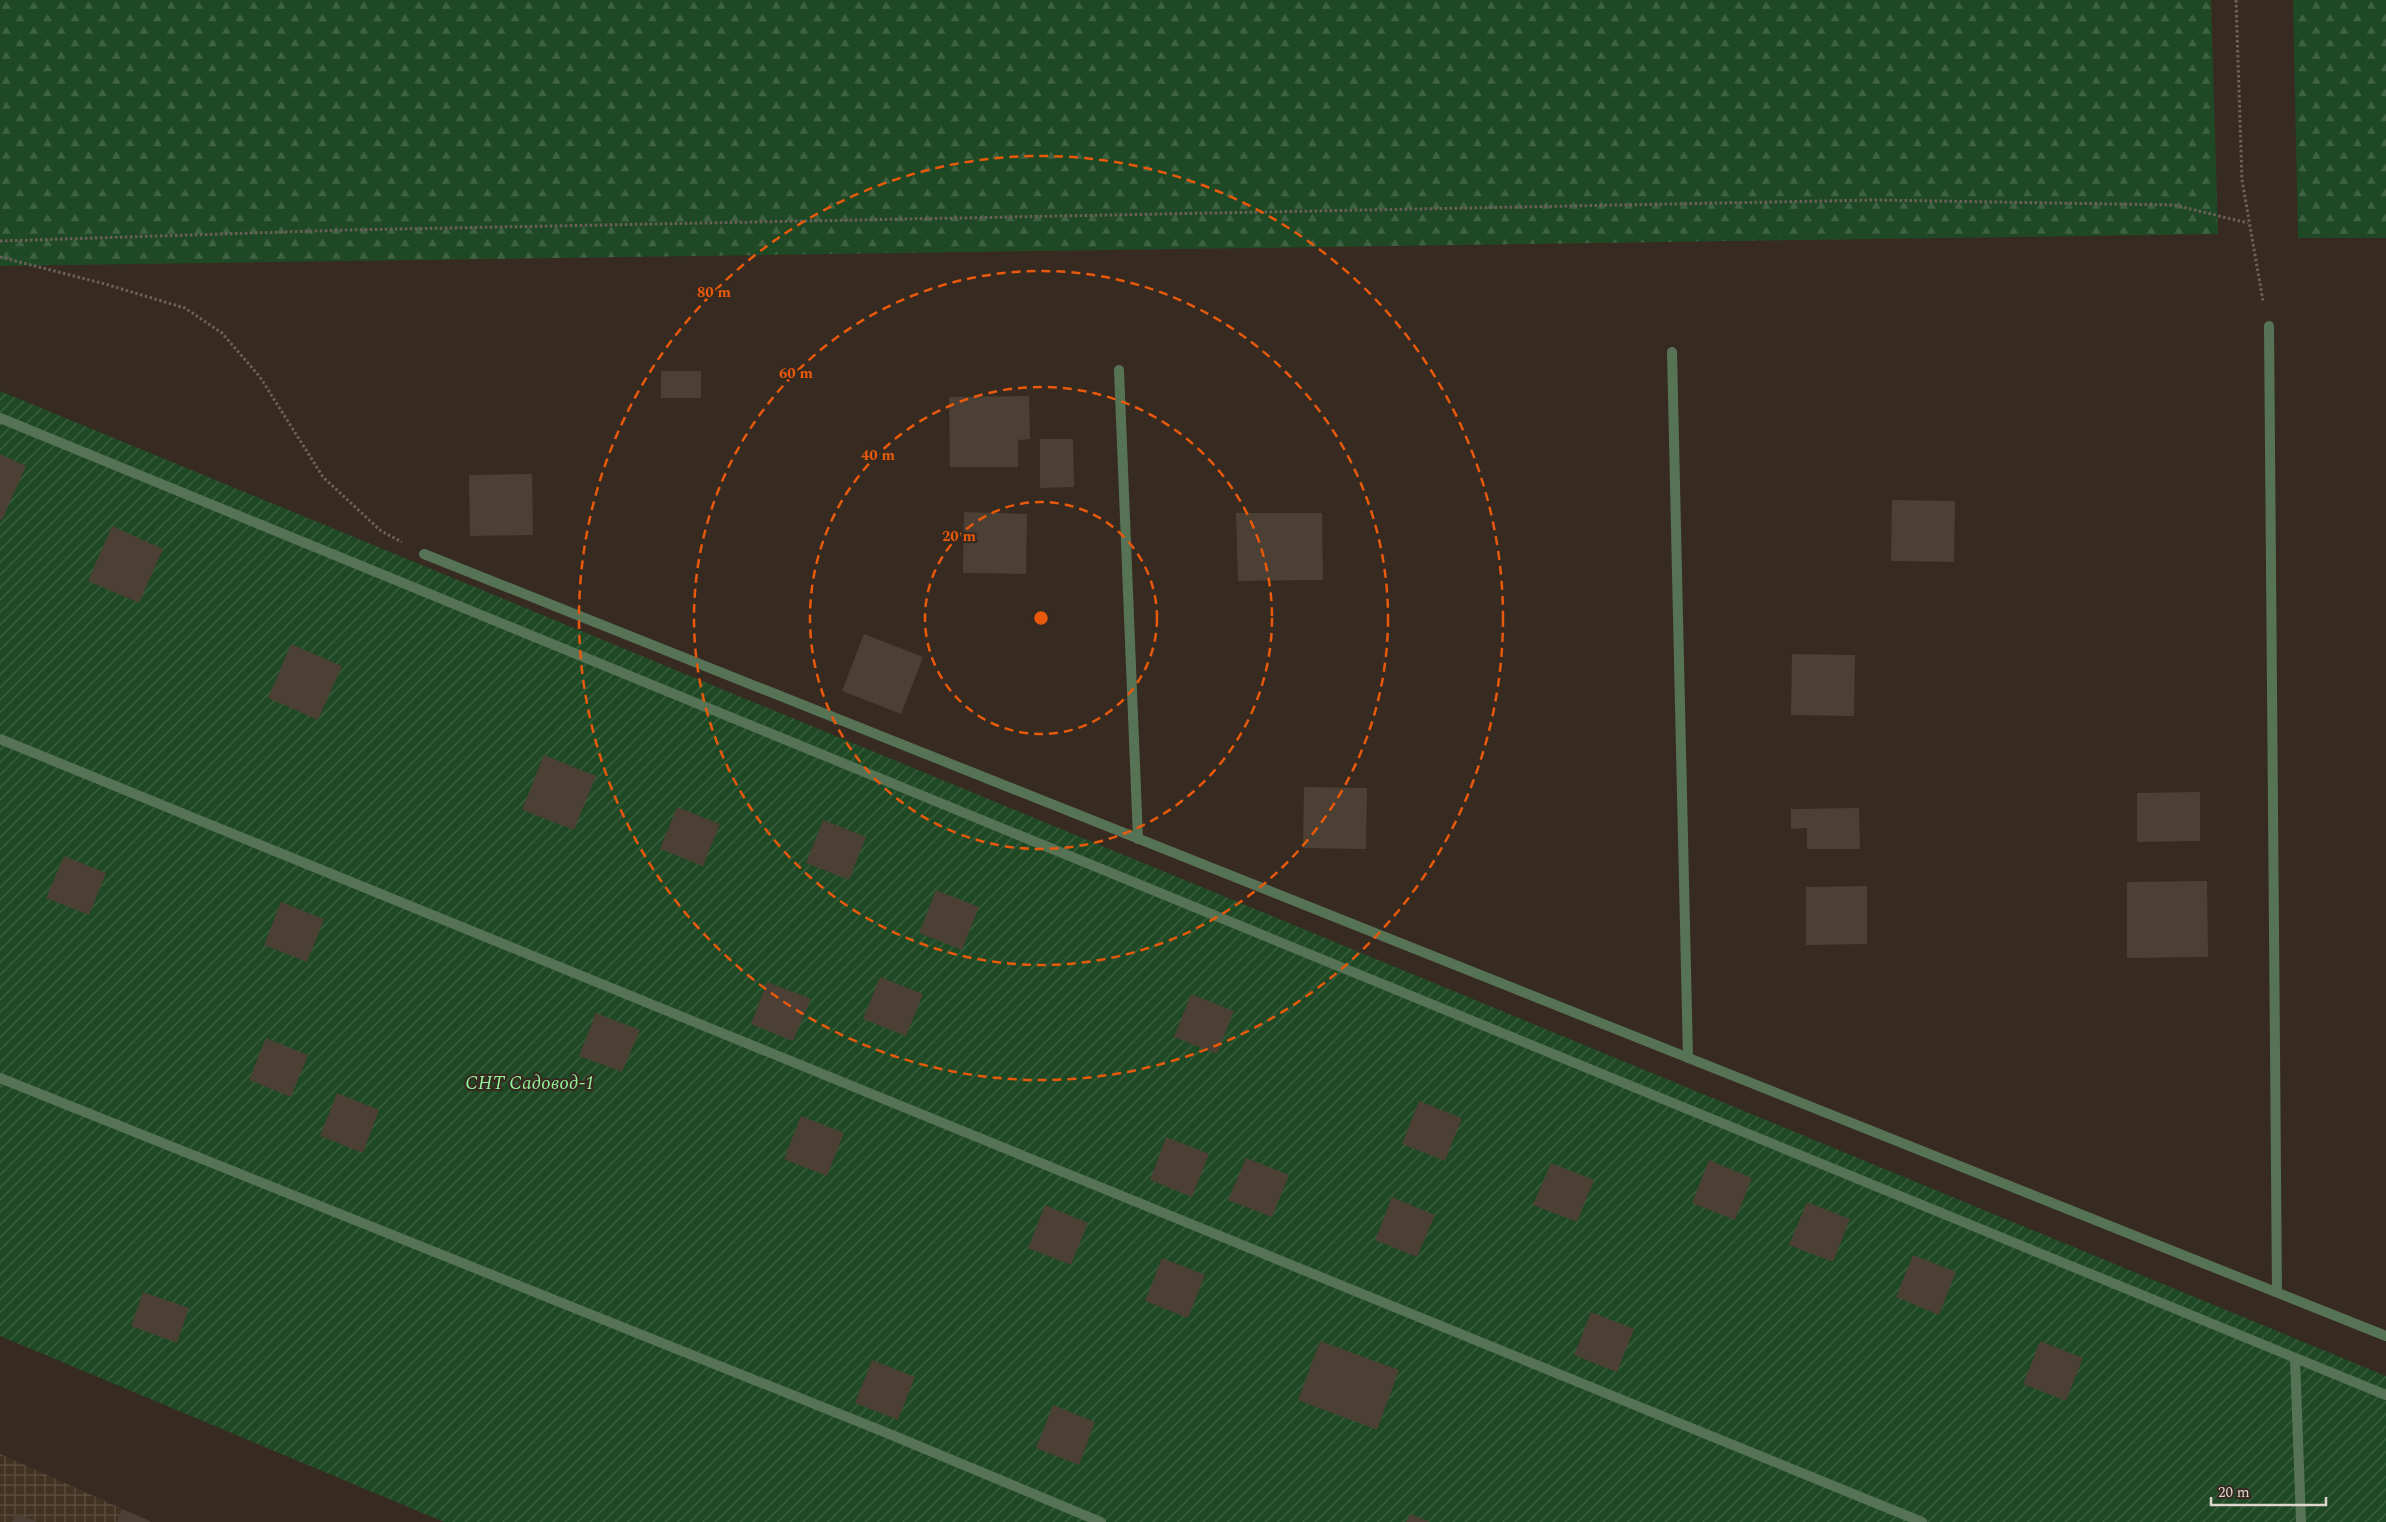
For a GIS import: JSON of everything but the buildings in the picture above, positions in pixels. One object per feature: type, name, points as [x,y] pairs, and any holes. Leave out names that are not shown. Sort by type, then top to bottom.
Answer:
[{"type":"street","points":[[2268,326],[2277,1292]]},
{"type":"street","points":[[1672,352],[1688,1058]]},
{"type":"street","points":[[1119,370],[1138,839]]},
{"type":"street","points":[[0,418],[2386,1395]]},
{"type":"street","points":[[424,554],[2386,1336]]},
{"type":"street","points":[[0,739],[1922,1522]]},
{"type":"street","points":[[0,1078],[887,1433],[1101,1522]]},
{"type":"street","points":[[2294,1358],[2301,1522]]},
{"type":"path","points":[[2236,0],[2242,180],[2248,223],[2268,326]]},
{"type":"path","points":[[0,241],[358,230],[1875,200],[2174,205],[2248,223]]},
{"type":"path","points":[[0,257],[105,284],[185,308],[222,333],[260,377],[323,477],[382,531],[424,554]]},
{"type":"shaded area","points":[[0,1454],[152,1522],[0,1522]]},
{"type":"green space","points":[[0,0],[2211,0],[2218,234],[0,266]]},
{"type":"green space","points":[[2293,0],[2386,0],[2386,238],[2298,238]]},
{"type":"green space","name":"СНТ Садовод-1","points":[[0,391],[2386,1376],[2386,1522],[444,1522],[0,1336]]}]
